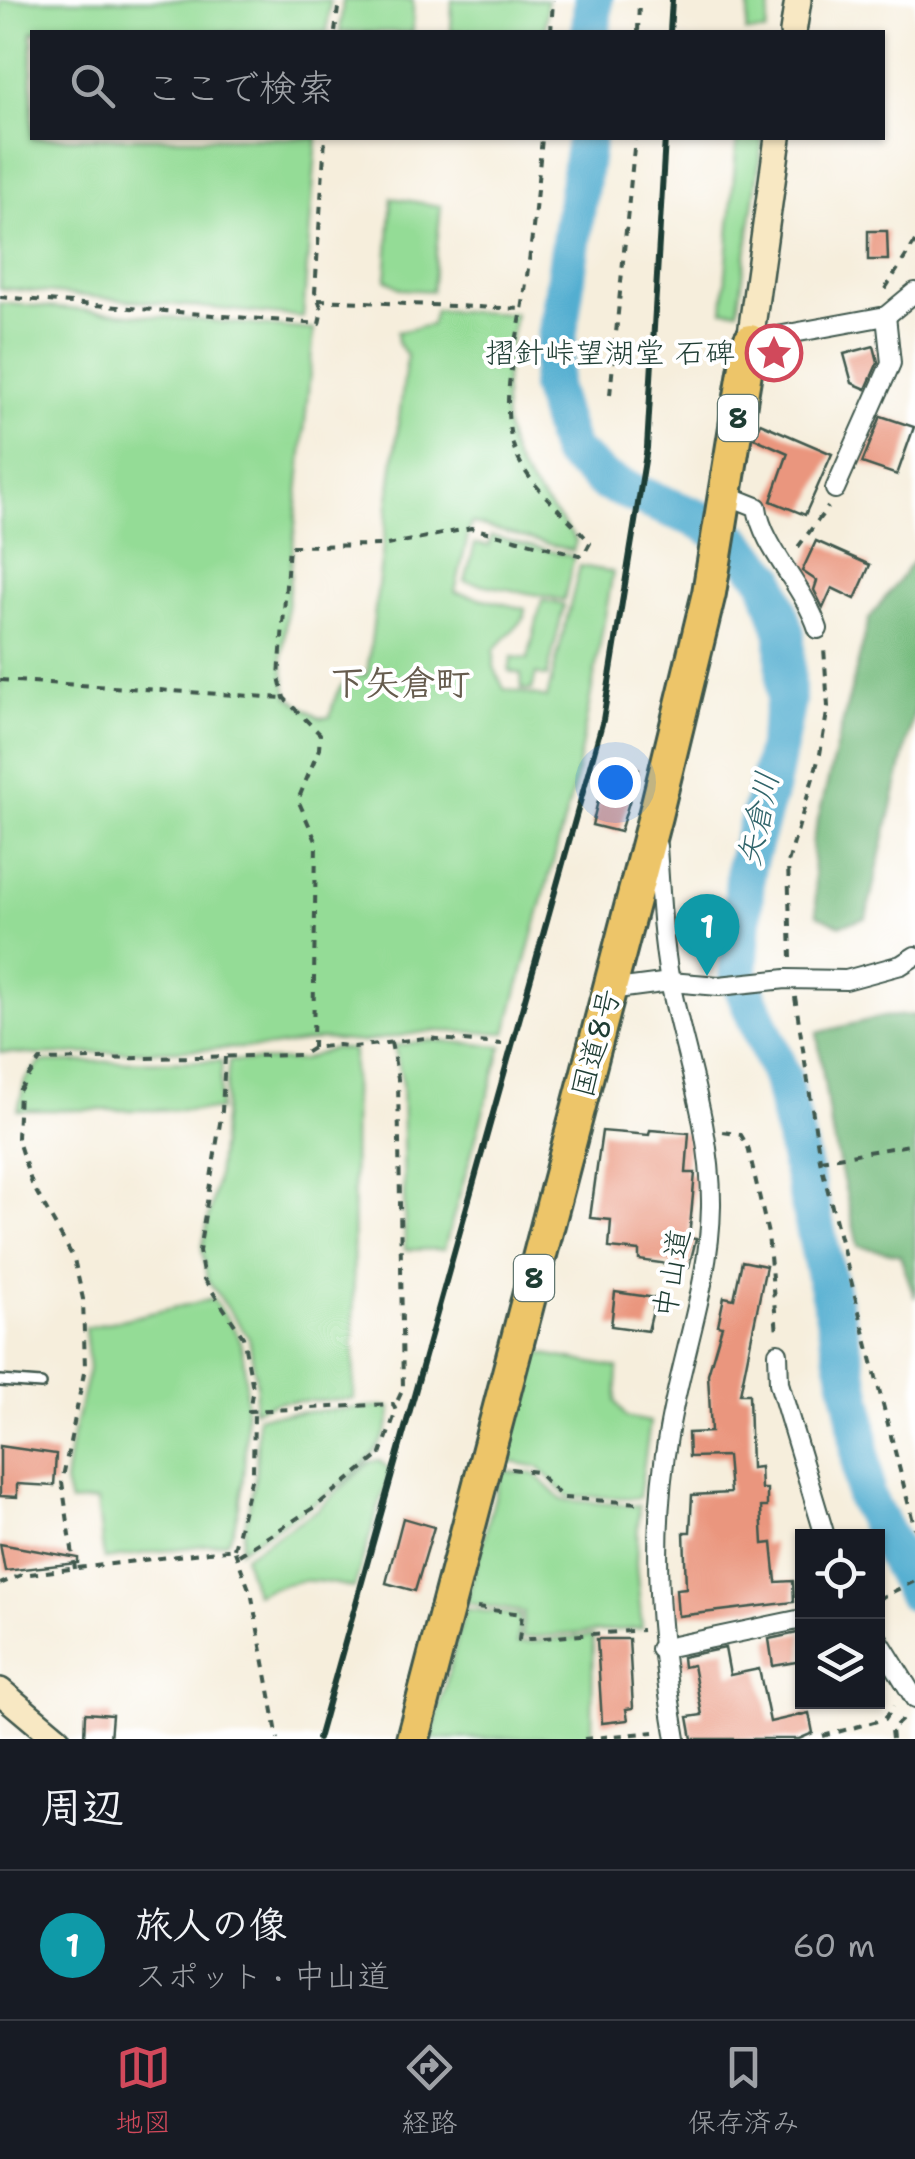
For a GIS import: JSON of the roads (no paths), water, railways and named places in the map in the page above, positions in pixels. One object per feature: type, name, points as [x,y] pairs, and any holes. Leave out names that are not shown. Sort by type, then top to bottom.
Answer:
[{"type":"highway","name":"国道8号","points":[[413,1739],[656,816],[709,593],[750,341]]},
{"type":"main road","points":[[793,30],[798,0]]},
{"type":"main road","points":[[750,341],[778,140]]},
{"type":"main road","points":[[2,1695],[56,1739]]},
{"type":"street","points":[[750,341],[886,316],[915,292]]},
{"type":"street","points":[[835,489],[891,363],[886,316]]},
{"type":"street","points":[[726,499],[757,507],[760,529],[786,563],[818,629]]},
{"type":"street","name":"中山道","points":[[656,816],[662,931],[705,1134],[710,1206],[708,1242],[670,1424],[660,1503],[660,1649],[675,1734]]},
{"type":"street","points":[[631,909],[662,931]]},
{"type":"street","points":[[610,990],[670,982],[719,986],[789,979],[846,980],[901,966],[915,956]]},
{"type":"street","points":[[778,1353],[779,1383],[824,1529]]},
{"type":"street","points":[[660,1649],[795,1620]]},
{"type":"street","points":[[885,1650],[911,1693]]},
{"type":"lane","points":[[0,1382],[41,1384]]},
{"type":"waterway","name":"矢倉川","points":[[591,30],[593,0]]},
{"type":"waterway","name":"矢倉川","points":[[586,140],[550,386],[569,451],[606,482],[703,521],[736,543],[767,578],[785,634],[786,701],[769,786],[746,865],[738,974],[782,1079],[855,1407],[865,1496],[915,1592]]},
{"type":"railway","points":[[670,30],[672,0]]},
{"type":"railway","points":[[318,1739],[603,720],[647,448],[665,140]]},
{"type":"place","name":"摺針峠望湖堂 石碑","points":[[774,353]]},
{"type":"place","name":"旅人の像","points":[[707,976]]},
{"type":"district","name":"下矢倉町","points":[[400,683]]}]
